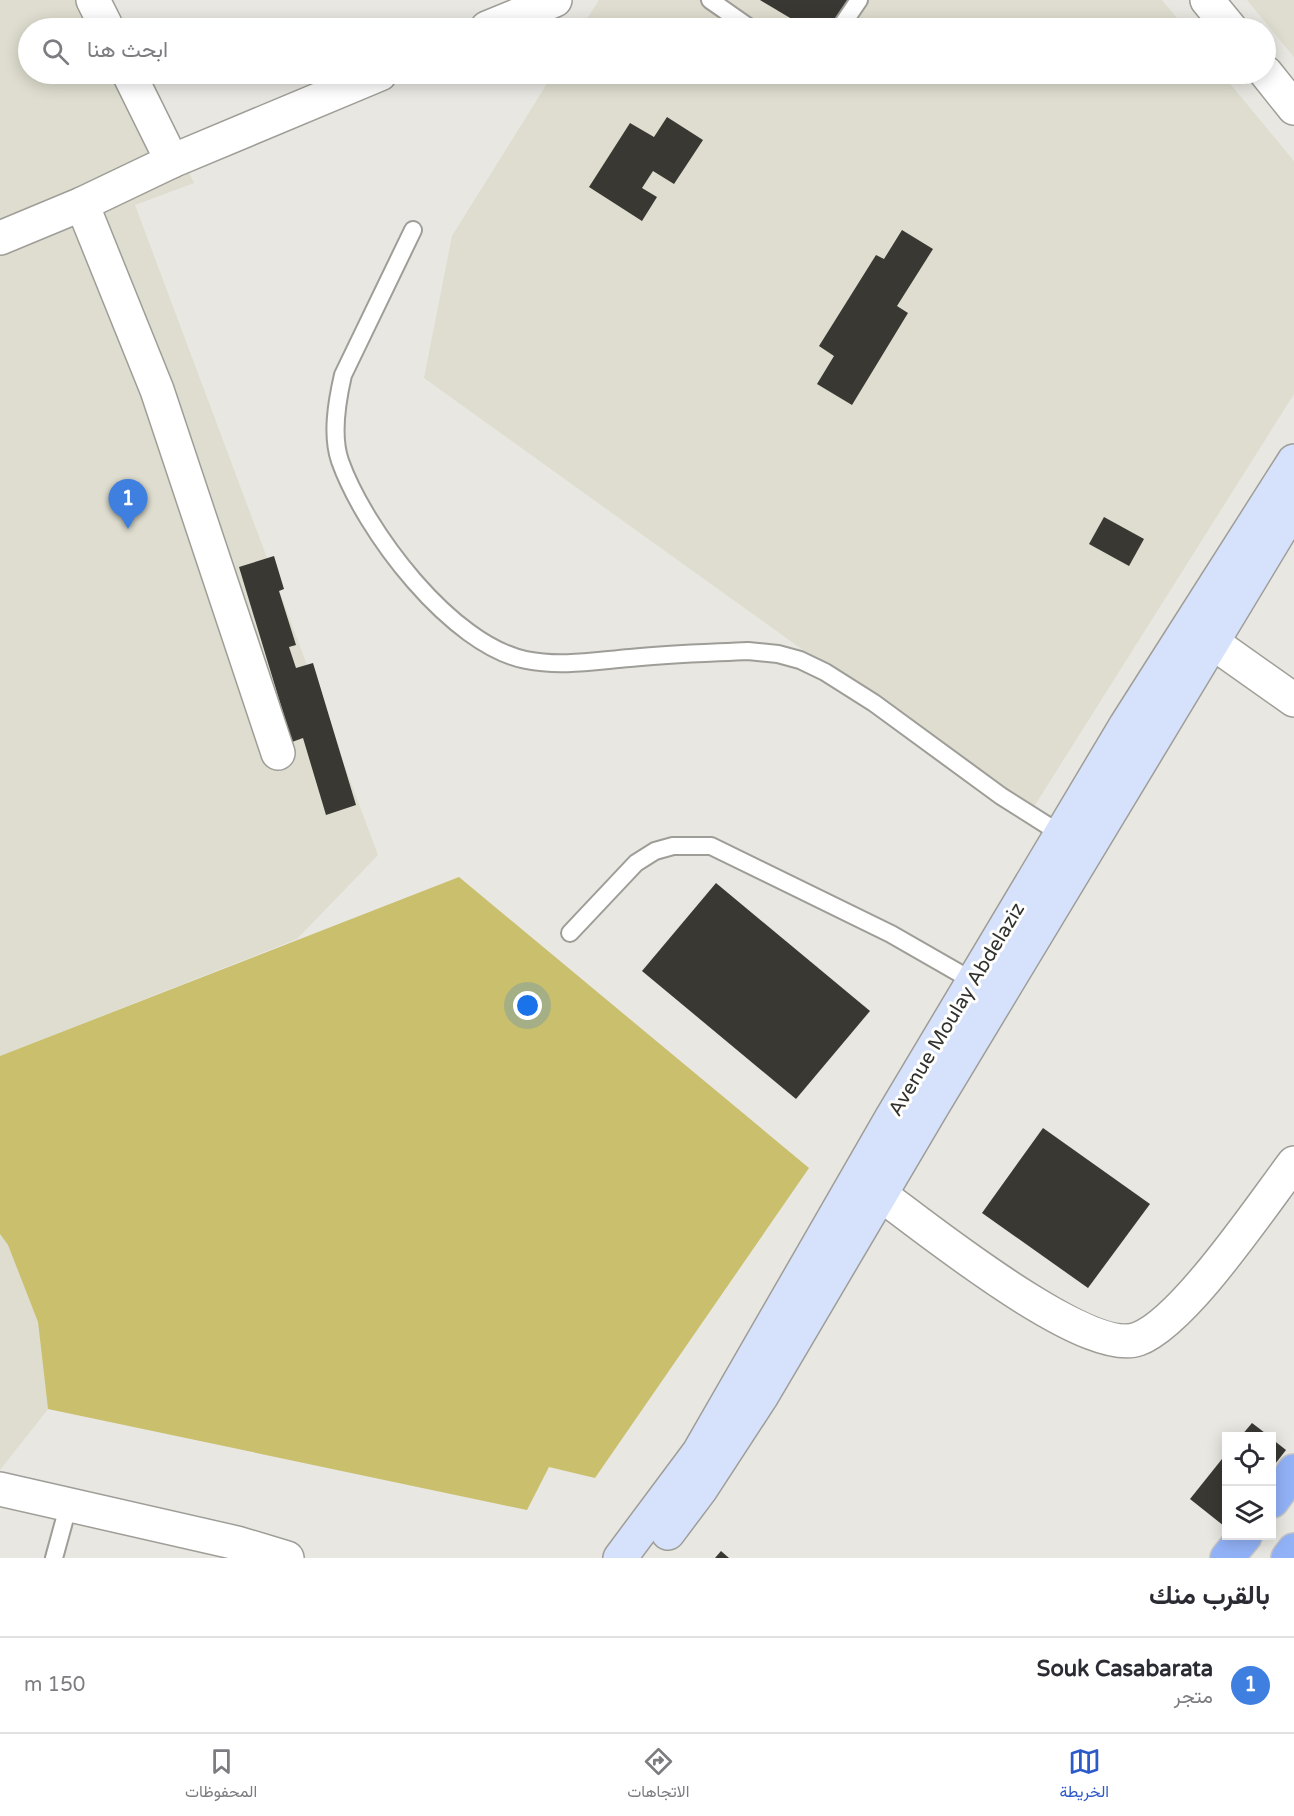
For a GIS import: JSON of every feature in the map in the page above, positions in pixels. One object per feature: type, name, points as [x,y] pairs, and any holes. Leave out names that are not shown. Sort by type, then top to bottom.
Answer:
[{"type":"highway","points":[[1276,1496],[1294,1471]]},
{"type":"highway","points":[[1227,1558],[1242,1540]]},
{"type":"highway","points":[[1288,1558],[1294,1550]]},
{"type":"main road","name":"Avenue Moulay Abdelaziz","points":[[648,1558],[732,1444],[880,1194],[1199,636],[1294,461]]},
{"type":"main road","name":"Avenue Moulay Abdelaziz","points":[[620,1558],[699,1452],[1060,834],[1199,636],[1294,507]]},
{"type":"street","points":[[93,0],[102,18]]},
{"type":"street","points":[[511,18],[555,0]]},
{"type":"street","points":[[1207,0],[1222,18]]},
{"type":"street","points":[[134,84],[172,161]]},
{"type":"street","points":[[0,238],[82,204],[172,161],[356,84]]},
{"type":"street","points":[[1275,84],[1294,108]]},
{"type":"street","points":[[82,204],[157,390],[278,753]]},
{"type":"street","points":[[1199,636],[1294,700]]},
{"type":"street","points":[[880,1194],[1033,1304],[1081,1329],[1117,1342],[1136,1340],[1144,1336],[1174,1313],[1209,1274],[1294,1163]]},
{"type":"street","points":[[0,1489],[68,1507],[156,1524],[287,1558]]},
{"type":"lane","points":[[710,0],[736,18]]},
{"type":"lane","points":[[847,18],[859,0]]},
{"type":"lane","points":[[413,230],[343,375],[338,397],[337,426],[340,459],[375,527],[393,553],[440,609],[463,631],[509,656],[553,665],[748,651],[778,654],[800,660],[874,703],[1001,796],[1060,834]]},
{"type":"lane","points":[[570,933],[636,863],[655,851],[673,846],[711,846],[891,934],[973,981]]},
{"type":"lane","points":[[54,1558],[68,1507]]},
{"type":"shaded area","points":[[0,0],[106,0],[115,18],[18,18],[18,84],[146,84],[194,183],[135,205],[378,855],[297,939],[0,1056]]},
{"type":"shaded area","points":[[599,0],[1162,0],[1177,18],[587,18]]},
{"type":"shaded area","points":[[1247,0],[1294,0],[1294,57],[1276,35],[1276,18],[1262,18]]},
{"type":"shaded area","points":[[547,84],[1230,84],[1294,161],[1294,394],[1030,813],[424,378],[452,236]]},
{"type":"shaded area","points":[[459,877],[809,1168],[595,1478],[549,1467],[527,1510],[48,1409],[38,1322],[8,1245],[0,1234],[0,1056]]},
{"type":"shaded area","points":[[0,1234],[8,1245],[38,1322],[48,1409],[0,1470]]},
{"type":"building","points":[[760,0],[848,0],[837,18],[790,18]]},
{"type":"building","points":[[667,117],[703,140],[674,184],[653,171],[642,188],[657,197],[642,221],[589,187],[630,123],[654,137]]},
{"type":"building","points":[[902,230],[933,249],[897,306],[908,313],[852,405],[817,384],[834,356],[819,346],[876,255],[884,259]]},
{"type":"building","points":[[1104,517],[1144,539],[1129,566],[1089,544]]},
{"type":"building","points":[[274,556],[284,589],[279,591],[296,645],[289,647],[296,668],[313,663],[356,805],[326,815],[303,738],[292,742],[239,567]]},
{"type":"building","points":[[716,883],[870,1011],[796,1099],[642,971]]},
{"type":"building","points":[[1043,1128],[1150,1204],[1088,1288],[982,1213]]},
{"type":"building","points":[[1252,1423],[1264,1432],[1244,1432]]},
{"type":"building","points":[[1276,1442],[1286,1450],[1276,1463]]},
{"type":"building","points":[[1222,1459],[1222,1524],[1190,1499]]},
{"type":"building","points":[[721,1551],[729,1558],[715,1558]]},
{"type":"place","name":"Souk Casabarata","points":[[128,529]]}]
